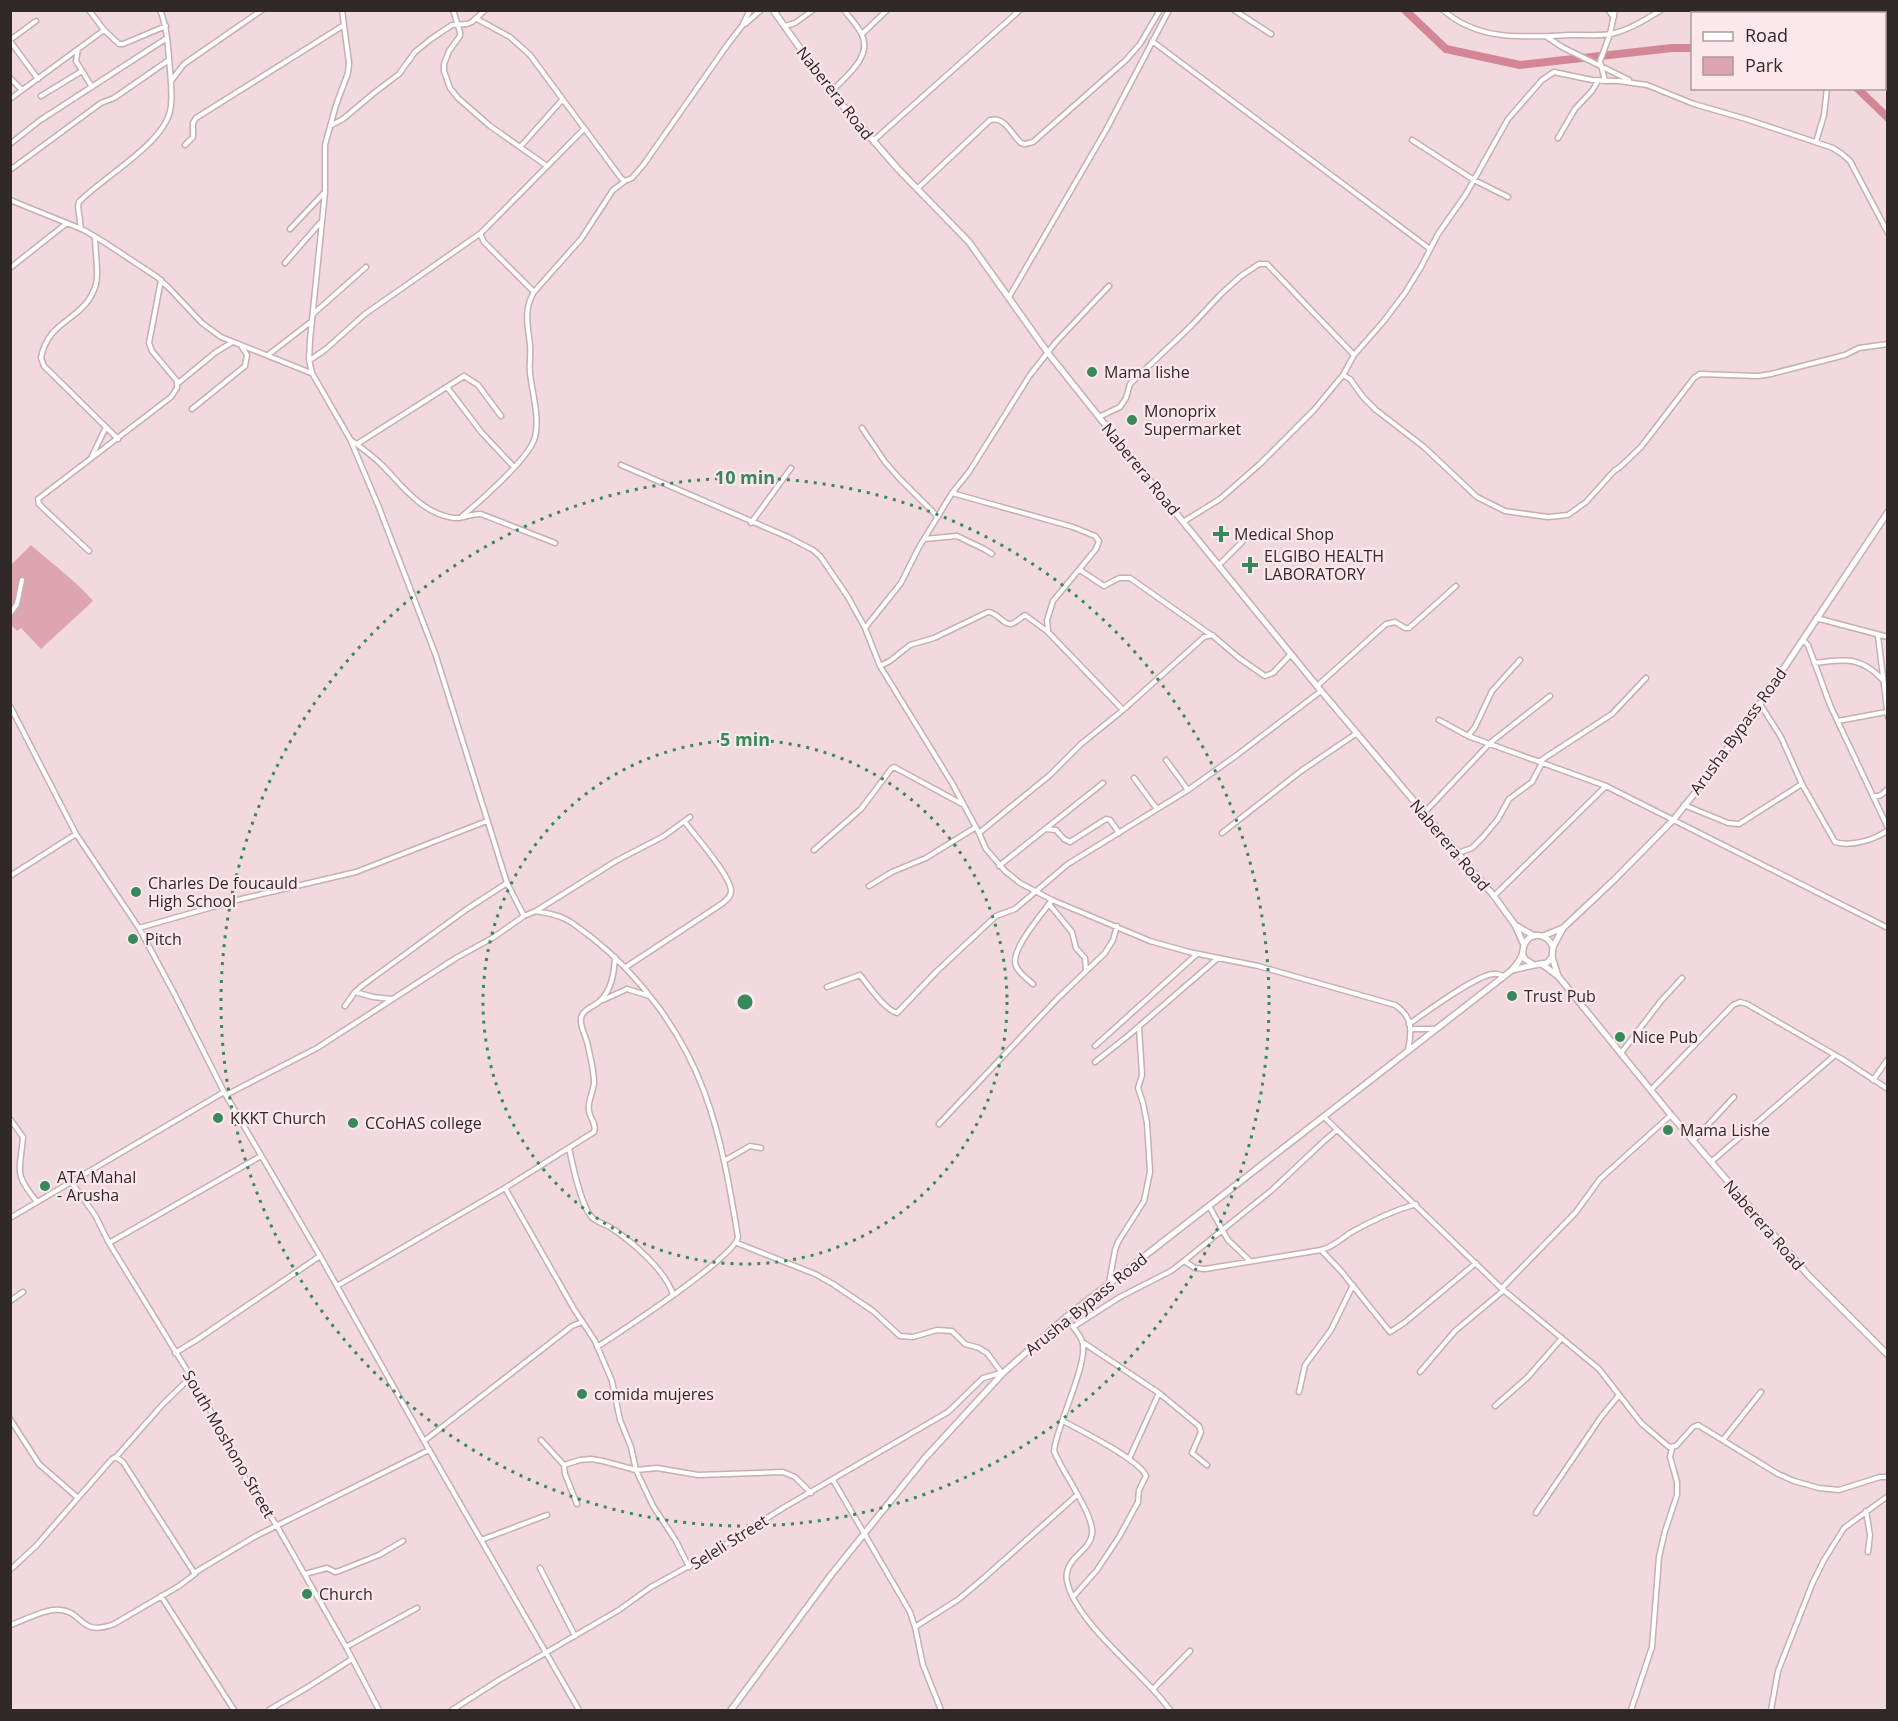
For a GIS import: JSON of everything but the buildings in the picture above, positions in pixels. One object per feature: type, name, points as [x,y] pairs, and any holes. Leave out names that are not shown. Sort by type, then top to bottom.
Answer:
[{"type":"main road","name":"Naberera Road","points":[[773,10],[831,92],[873,141],[969,242],[1048,353],[1183,522],[1319,689],[1494,896],[1515,925],[1524,945]]},
{"type":"main road","name":"Arusha Bypass Road","points":[[1552,957],[1553,947],[1563,928],[1674,819],[1702,784],[1760,704],[1887,512]]},
{"type":"main road","name":"Naberera Road","points":[[1515,925],[1534,936]]},
{"type":"main road","name":"Arusha Bypass Road","points":[[1534,936],[1543,936],[1563,928]]},
{"type":"main road","points":[[1534,936],[1526,941],[1523,955],[1529,963],[1534,965]]},
{"type":"main road","points":[[1543,936],[1548,938],[1553,947]]},
{"type":"main road","name":"Arusha Bypass Road","points":[[731,1710],[831,1575],[925,1458],[1002,1373],[1065,1318],[1512,970],[1523,955]]},
{"type":"main road","name":"Naberera Road","points":[[1552,957],[1558,976]]},
{"type":"main road","points":[[1543,965],[1552,957]]},
{"type":"main road","name":"Naberera Road","points":[[1543,965],[1558,976],[1671,1115],[1808,1275],[1887,1355]]},
{"type":"main road","name":"Arusha Bypass Road","points":[[1512,970],[1543,965]]},
{"type":"street","points":[[89,10],[104,30],[121,45],[165,26]]},
{"type":"street","points":[[81,229],[79,202],[155,138],[171,109],[167,38],[160,10]]},
{"type":"street","points":[[171,81],[184,64],[262,10]]},
{"type":"street","points":[[453,10],[460,36],[449,51],[444,64],[450,88],[490,126],[547,166]]},
{"type":"street","points":[[329,126],[343,119],[399,74],[416,52],[448,26],[467,24],[477,19],[485,10]]},
{"type":"street","points":[[742,26],[750,10]]},
{"type":"street","points":[[460,518],[514,467],[536,435],[536,412],[526,320],[527,309],[534,292],[581,239],[613,190],[632,178],[644,164],[728,44],[742,26],[760,10]]},
{"type":"street","points":[[785,26],[795,23],[813,10]]},
{"type":"street","points":[[831,92],[862,56],[865,46],[862,34],[844,10]]},
{"type":"street","points":[[862,34],[887,10]]},
{"type":"street","points":[[873,141],[1020,10]]},
{"type":"street","points":[[918,188],[990,120],[1003,121],[1021,143],[1034,141],[1126,60],[1140,44],[1160,10]]},
{"type":"street","points":[[1009,297],[1106,130],[1169,10]]},
{"type":"street","points":[[1234,10],[1271,34]]},
{"type":"street","points":[[1443,10],[1451,17],[1490,34],[1503,37],[1610,34],[1634,26],[1661,10]]},
{"type":"street","points":[[1608,10],[1614,17]]},
{"type":"street","points":[[1605,81],[1601,68],[1602,54],[1610,34],[1615,10]]},
{"type":"street","points":[[344,12],[348,73],[329,126],[325,145],[325,192],[309,360],[312,373],[350,439],[378,505],[436,656],[507,883],[524,916]]},
{"type":"street","points":[[477,19],[520,45],[530,55],[621,178],[626,181]]},
{"type":"street","points":[[36,21],[10,40],[38,79]]},
{"type":"street","points":[[185,146],[193,137],[193,123],[196,118],[344,25]]},
{"type":"street","points":[[10,99],[104,30]]},
{"type":"street","points":[[1547,36],[1562,47],[1601,68],[1633,82],[1833,148],[1850,161],[1887,232]]},
{"type":"street","points":[[10,144],[39,121],[167,38]]},
{"type":"street","points":[[1152,41],[1430,249]]},
{"type":"street","points":[[79,49],[76,61],[92,87]]},
{"type":"street","points":[[10,170],[101,104],[114,98],[169,60]]},
{"type":"street","points":[[41,96],[82,70]]},
{"type":"street","points":[[1183,522],[1220,499],[1260,464],[1314,410],[1343,375],[1353,355],[1390,313],[1421,267],[1438,234],[1474,180],[1508,119],[1542,80],[1554,72],[1598,81],[1633,82]]},
{"type":"street","points":[[10,78],[22,90]]},
{"type":"street","points":[[1558,138],[1575,109],[1598,81]]},
{"type":"street","points":[[1816,142],[1824,115],[1827,90]]},
{"type":"street","points":[[521,146],[562,100]]},
{"type":"street","points":[[309,360],[326,349],[365,314],[481,233],[584,129]]},
{"type":"street","points":[[1412,140],[1474,180],[1508,197]]},
{"type":"street","points":[[290,229],[325,192]]},
{"type":"street","points":[[10,200],[95,236],[161,280],[202,323],[231,343],[312,373]]},
{"type":"street","points":[[285,263],[322,222]]},
{"type":"street","points":[[10,268],[67,223]]},
{"type":"street","points":[[481,233],[484,242],[534,292]]},
{"type":"street","points":[[95,236],[96,283],[83,309],[54,330],[41,358],[44,366],[118,439]]},
{"type":"street","points":[[1099,417],[1119,408],[1126,398],[1130,384],[1221,294],[1259,264],[1267,264],[1353,355]]},
{"type":"street","points":[[312,314],[366,267]]},
{"type":"street","points":[[161,280],[149,343],[152,351],[177,384]]},
{"type":"street","points":[[866,628],[901,583],[912,559],[952,493],[969,472],[1030,375],[1110,286]]},
{"type":"street","points":[[267,355],[312,321]]},
{"type":"street","points":[[89,551],[38,502],[41,496],[171,397],[176,392],[177,384],[216,352],[231,343]]},
{"type":"street","points":[[1343,375],[1350,379],[1376,410],[1425,447],[1477,497],[1505,511],[1562,517],[1581,507],[1614,471],[1641,447],[1700,374],[1758,376],[1771,374],[1845,355],[1858,348],[1887,344]]},
{"type":"street","points":[[192,409],[245,366],[247,355],[241,346]]},
{"type":"street","points":[[357,444],[462,376],[478,385],[501,416]]},
{"type":"street","points":[[447,387],[476,426],[514,467]]},
{"type":"street","points":[[92,457],[106,427]]},
{"type":"street","points":[[862,428],[885,462],[938,517]]},
{"type":"street","points":[[350,439],[384,467],[416,500],[438,513],[453,518],[482,514],[555,543]]},
{"type":"street","points":[[621,465],[788,537],[820,556],[866,628],[880,666],[964,806],[986,849],[999,866],[1050,902],[1117,926],[1150,941],[1258,966],[1391,1003],[1404,1012],[1410,1027],[1408,1050]]},
{"type":"street","points":[[751,523],[791,468]]},
{"type":"street","points":[[952,493],[1060,523],[1095,536],[1099,541],[1080,570],[1053,601],[1047,620],[1048,632]]},
{"type":"street","points":[[1219,565],[1250,534]]},
{"type":"street","points":[[924,539],[957,536],[992,554]]},
{"type":"street","points":[[1080,570],[1104,585],[1119,578],[1130,578],[1265,676],[1270,675],[1291,654]]},
{"type":"street","points":[[10,614],[16,604],[22,580]]},
{"type":"street","points":[[827,987],[860,975],[876,995],[893,1012],[897,1013],[937,971],[996,916],[1011,912],[1068,864],[1188,790],[1237,755],[1319,689],[1386,624],[1395,622],[1409,628],[1456,586]]},
{"type":"street","points":[[880,666],[910,645],[934,638],[988,612],[993,612],[1008,624],[1012,624],[1025,615],[1048,632],[1123,710]]},
{"type":"street","points":[[1816,618],[1887,638]]},
{"type":"street","points":[[979,833],[1029,793],[1081,744],[1123,710],[1204,637],[1211,635]]},
{"type":"street","points":[[1838,721],[1887,715],[1878,636]]},
{"type":"street","points":[[1760,704],[1781,737],[1802,784],[1837,843],[1850,843],[1875,837],[1887,829],[1830,705],[1808,645],[1802,640]]},
{"type":"street","points":[[1467,736],[1475,727],[1492,691],[1520,660]]},
{"type":"street","points":[[1814,663],[1857,661],[1872,669],[1883,680]]},
{"type":"street","points":[[1457,854],[1472,848],[1483,837],[1498,819],[1509,800],[1532,782],[1541,762],[1612,714],[1646,678]]},
{"type":"street","points":[[1424,813],[1490,743],[1550,696]]},
{"type":"street","points":[[10,706],[76,834],[139,928],[225,1094],[579,1710]]},
{"type":"street","points":[[1439,720],[1467,736],[1606,786],[1887,928]]},
{"type":"street","points":[[1222,833],[1301,771],[1357,733]]},
{"type":"street","points":[[1166,760],[1188,790]]},
{"type":"street","points":[[814,850],[861,809],[894,768],[950,796],[964,806]]},
{"type":"street","points":[[1134,778],[1157,809]]},
{"type":"street","points":[[999,866],[1103,783]]},
{"type":"street","points":[[1684,805],[1728,823],[1739,824],[1802,784]]},
{"type":"street","points":[[1494,896],[1606,786]]},
{"type":"street","points":[[1873,797],[1881,795],[1887,789]]},
{"type":"street","points":[[10,1218],[225,1094],[317,1048],[456,958],[494,938],[524,916],[536,911],[616,861],[664,836],[690,817]]},
{"type":"street","points":[[1045,829],[1056,830],[1070,842],[1106,819],[1110,820],[1119,832]]},
{"type":"street","points":[[139,928],[237,900],[356,872],[487,821]]},
{"type":"street","points":[[626,967],[729,898],[730,885],[723,872],[685,822]]},
{"type":"street","points":[[869,886],[892,872],[926,858],[976,827]]},
{"type":"street","points":[[10,876],[76,834]]},
{"type":"street","points":[[345,1006],[355,992],[385,968],[507,883]]},
{"type":"street","points":[[1050,902],[1072,932],[1077,950],[1085,958],[1086,971]]},
{"type":"street","points":[[1033,984],[1015,965],[1015,954],[1050,902]]},
{"type":"street","points":[[536,911],[564,918],[615,957],[649,996],[677,1036],[702,1085],[724,1161],[738,1237],[737,1243],[713,1264],[597,1347]]},
{"type":"street","points":[[939,1124],[1109,947],[1117,926]]},
{"type":"street","points":[[1095,1046],[1198,953]]},
{"type":"street","points":[[598,1003],[608,992],[615,957]]},
{"type":"street","points":[[1095,1062],[1139,1027],[1218,957]]},
{"type":"street","points":[[1410,1027],[1473,982],[1492,973],[1503,976]]},
{"type":"street","points":[[1621,1053],[1682,978]]},
{"type":"street","points":[[337,1286],[505,1188],[594,1132],[596,1129],[588,1106],[594,1083],[591,1057],[581,1020],[583,1012],[623,989],[649,996]]},
{"type":"street","points":[[355,992],[392,999]]},
{"type":"street","points":[[1651,1090],[1733,1005],[1740,1002],[1747,1004],[1887,1089]]},
{"type":"street","points":[[1109,1284],[1118,1242],[1144,1201],[1150,1172],[1147,1123],[1138,1086],[1142,1075],[1139,1027]]},
{"type":"street","points":[[1410,1027],[1435,1029]]},
{"type":"street","points":[[1711,1162],[1834,1056]]},
{"type":"street","points":[[1874,1080],[1887,1059]]},
{"type":"street","points":[[1693,1141],[1734,1097]]},
{"type":"street","points":[[1420,1372],[1455,1331],[1503,1289],[1576,1212],[1600,1179],[1671,1115]]},
{"type":"street","points":[[1324,1117],[1503,1289],[1599,1369],[1649,1430],[1672,1448]]},
{"type":"street","points":[[10,1119],[22,1137],[20,1178],[37,1202]]},
{"type":"street","points":[[1073,1327],[1120,1297],[1171,1271],[1272,1190],[1337,1130]]},
{"type":"street","points":[[724,1161],[750,1146],[761,1148]]},
{"type":"street","points":[[569,1148],[579,1187],[590,1215],[593,1219],[610,1227],[641,1252],[669,1282],[673,1294]]},
{"type":"street","points":[[109,1243],[261,1156]]},
{"type":"street","name":"South Moshono Street","points":[[72,1183],[95,1215],[109,1243],[191,1377],[240,1470],[277,1526],[379,1710]]},
{"type":"street","points":[[505,1188],[582,1322],[594,1338],[612,1381],[620,1420],[631,1447],[636,1470],[653,1506],[676,1541],[688,1567]]},
{"type":"street","points":[[1184,1261],[1195,1268],[1205,1269],[1321,1250],[1334,1246],[1349,1234],[1383,1215],[1416,1204]]},
{"type":"street","points":[[1209,1206],[1228,1240],[1250,1261]]},
{"type":"street","points":[[737,1243],[807,1270],[833,1284],[873,1311],[900,1336],[913,1337],[937,1330],[952,1331],[965,1344],[987,1353],[1002,1373]]},
{"type":"street","points":[[1321,1250],[1391,1332],[1476,1263]]},
{"type":"street","points":[[175,1353],[320,1256]]},
{"type":"street","points":[[1299,1392],[1305,1365],[1331,1330],[1353,1285]]},
{"type":"street","points":[[10,1301],[23,1292]]},
{"type":"street","points":[[1065,1318],[1083,1343],[1159,1393],[1201,1428],[1202,1432],[1192,1453],[1207,1465]]},
{"type":"street","points":[[424,1441],[569,1328],[582,1322]]},
{"type":"street","points":[[1495,1406],[1534,1371],[1562,1338]]},
{"type":"street","points":[[1083,1343],[1080,1368],[1054,1451],[1088,1516],[1092,1533],[1091,1538],[1067,1568],[1067,1581],[1074,1598],[1097,1630],[1170,1710]]},
{"type":"street","name":"Seleli Street","points":[[452,1710],[619,1610],[651,1587],[948,1412],[981,1379],[1002,1373]]},
{"type":"street","points":[[10,1570],[36,1546],[110,1461],[191,1377]]},
{"type":"street","points":[[1723,1440],[1761,1392]]},
{"type":"street","points":[[1129,1459],[1159,1393]]},
{"type":"street","points":[[1536,1513],[1601,1417],[1619,1395]]},
{"type":"street","points":[[10,1419],[39,1464],[77,1497]]},
{"type":"street","points":[[1063,1420],[1129,1459],[1145,1474],[1139,1490],[1138,1502],[1114,1545],[1074,1598]]},
{"type":"street","points":[[1631,1710],[1652,1647],[1659,1557],[1677,1495],[1677,1482],[1670,1457],[1672,1448],[1693,1428],[1698,1425],[1787,1478],[1824,1490],[1847,1488],[1880,1477],[1887,1477]]},
{"type":"street","points":[[541,1440],[564,1465],[565,1474],[577,1504]]},
{"type":"street","points":[[10,1625],[58,1609],[67,1611],[86,1625],[98,1628],[114,1624],[193,1577],[194,1573],[241,1544],[429,1450]]},
{"type":"street","points":[[116,1457],[123,1462],[194,1573]]},
{"type":"street","points":[[564,1465],[591,1459],[636,1470],[657,1468],[698,1475],[783,1472],[795,1477],[811,1493]]},
{"type":"street","points":[[834,1480],[910,1612],[923,1665],[941,1710]]},
{"type":"street","points":[[915,1627],[959,1599],[985,1578],[1077,1495]]},
{"type":"street","points":[[1771,1710],[1778,1671],[1817,1572],[1840,1532],[1850,1522],[1887,1496]]},
{"type":"street","points":[[1866,1510],[1870,1534],[1868,1552]]},
{"type":"street","points":[[481,1540],[547,1515]]},
{"type":"street","points":[[304,1575],[327,1568],[335,1572],[339,1571],[379,1555],[403,1541]]},
{"type":"street","points":[[540,1568],[575,1636]]},
{"type":"street","points":[[161,1596],[234,1710]]},
{"type":"street","points":[[346,1647],[417,1608]]},
{"type":"street","points":[[1153,1689],[1190,1651]]},
{"type":"street","points":[[269,1710],[351,1659]]},
{"type":"green space","points":[[31,545],[93,601],[41,649],[21,628],[17,631],[11,627],[11,565]]},
{"type":"waterway","points":[[1405,10],[1446,49],[1520,65],[1672,48],[1691,48]]},
{"type":"waterway","points":[[1859,90],[1888,118]]},
{"type":"place","name":"Mama lishe","points":[[1092,372]]},
{"type":"place","name":"Monoprix Supermarket","points":[[1132,420]]},
{"type":"place","name":"Medical Shop","points":[[1221,534]]},
{"type":"place","name":"ELGIBO HEALTH LABORATORY","points":[[1250,565]]},
{"type":"place","name":"Charles De foucauld High School","points":[[136,892]]},
{"type":"place","name":"Pitch","points":[[133,939]]},
{"type":"place","name":"Trust Pub","points":[[1512,996]]},
{"type":"place","name":"Nice Pub","points":[[1620,1037]]},
{"type":"place","name":"KKKT Church","points":[[218,1118]]},
{"type":"place","name":"CCoHAS college","points":[[353,1123]]},
{"type":"place","name":"Mama Lishe","points":[[1668,1130]]},
{"type":"place","name":"ATA Mahal - Arusha","points":[[45,1186]]},
{"type":"place","name":"comida mujeres","points":[[582,1394]]},
{"type":"place","name":"Church","points":[[307,1594]]}]
